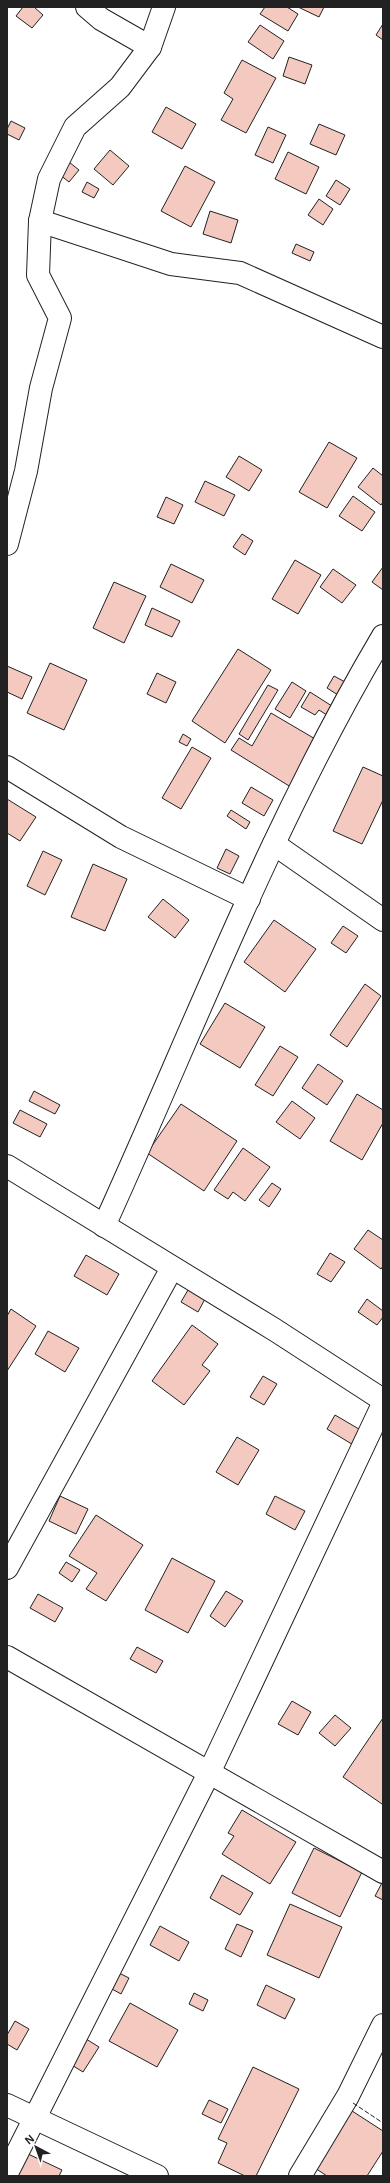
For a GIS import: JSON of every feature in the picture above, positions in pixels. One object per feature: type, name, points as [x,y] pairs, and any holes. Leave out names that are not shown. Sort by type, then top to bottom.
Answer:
[{"type":"street","points":[[87,7],[101,19],[150,47]]},
{"type":"street","points":[[7,544],[26,471],[41,388],[60,318],[38,275],[40,221],[49,179],[75,127],[120,86],[150,47],[164,7]]},
{"type":"street","points":[[40,221],[171,264],[240,273],[383,337]]},
{"type":"street","points":[[104,1226],[274,844],[345,700],[383,636]]},
{"type":"street","points":[[7,767],[121,837],[249,899]]},
{"type":"street","points":[[274,844],[383,920]]},
{"type":"street","points":[[7,1166],[274,1330],[383,1400]]},
{"type":"street","points":[[7,1568],[172,1268]]},
{"type":"street","points":[[7,2173],[209,1773],[383,1404]]},
{"type":"street","points":[[7,1657],[383,1872]]},
{"type":"street","points":[[300,2176],[348,2096],[383,2025]]},
{"type":"street","points":[[7,2105],[157,2176]]},
{"type":"building","points":[[23,7],[34,7],[43,15],[32,28],[16,16]]},
{"type":"building","points":[[265,7],[287,7],[298,14],[288,31],[260,14]]},
{"type":"building","points":[[298,7],[324,7],[319,17]]},
{"type":"building","points":[[383,24],[383,40],[376,35]]},
{"type":"building","points":[[260,25],[284,41],[273,59],[248,42]]},
{"type":"building","points":[[289,57],[312,65],[305,84],[283,76]]},
{"type":"building","points":[[242,60],[276,78],[246,133],[221,120],[233,99],[224,93]]},
{"type":"building","points":[[166,107],[196,124],[182,149],[152,132]]},
{"type":"building","points":[[11,121],[25,128],[19,140],[7,134],[7,129]]},
{"type":"building","points":[[319,124],[345,135],[336,155],[310,144]]},
{"type":"building","points":[[268,127],[286,135],[273,163],[255,155]]},
{"type":"building","points":[[110,150],[129,166],[113,185],[94,169]]},
{"type":"building","points":[[288,152],[319,167],[306,194],[275,179]]},
{"type":"building","points":[[64,158],[79,170],[69,182],[54,170]]},
{"type":"building","points":[[185,166],[215,182],[191,227],[161,211]]},
{"type":"building","points":[[336,180],[350,189],[340,205],[326,196]]},
{"type":"building","points":[[87,182],[99,189],[94,198],[82,192]]},
{"type":"building","points":[[319,199],[333,209],[323,225],[308,215]]},
{"type":"building","points":[[210,211],[238,220],[231,243],[203,234]]},
{"type":"building","points":[[296,244],[314,252],[310,261],[292,253]]},
{"type":"building","points":[[329,442],[357,458],[327,508],[299,492]]},
{"type":"building","points":[[239,456],[262,470],[249,491],[226,477]]},
{"type":"building","points":[[373,468],[383,476],[383,502],[381,505],[358,487]]},
{"type":"building","points":[[205,481],[235,495],[224,516],[195,502]]},
{"type":"building","points":[[353,496],[375,512],[362,531],[339,516]]},
{"type":"building","points":[[166,497],[183,505],[174,524],[157,517]]},
{"type":"building","points":[[242,534],[253,541],[245,555],[233,547]]},
{"type":"building","points":[[295,560],[321,575],[298,614],[272,599]]},
{"type":"building","points":[[171,564],[204,580],[192,603],[160,587]]},
{"type":"building","points":[[383,567],[383,590],[372,582]]},
{"type":"building","points":[[333,569],[356,585],[342,603],[320,587]]},
{"type":"building","points":[[114,582],[146,596],[124,643],[93,628]]},
{"type":"building","points":[[152,608],[180,621],[172,637],[145,625]]},
{"type":"building","points":[[238,649],[271,670],[225,743],[192,721]]},
{"type":"building","points":[[50,663],[87,680],[64,730],[27,713]]},
{"type":"building","points":[[7,666],[32,677],[22,699],[7,692]]},
{"type":"building","points":[[157,673],[176,682],[166,703],[147,694]]},
{"type":"building","points":[[334,676],[345,682],[338,695],[327,688]]},
{"type":"building","points":[[292,682],[306,691],[290,718],[275,709]]},
{"type":"building","points":[[268,685],[278,690],[248,740],[239,734]]},
{"type":"building","points":[[310,692],[335,708],[330,717],[319,710],[315,715],[301,707]]},
{"type":"building","points":[[271,713],[322,743],[294,789],[231,750],[239,738],[252,746]]},
{"type":"building","points":[[183,734],[191,739],[187,746],[179,742]]},
{"type":"building","points":[[192,747],[211,758],[181,809],[162,798]]},
{"type":"building","points":[[363,767],[383,776],[383,800],[362,844],[333,831]]},
{"type":"building","points":[[251,787],[273,800],[264,816],[242,803]]},
{"type":"building","points":[[7,799],[36,817],[20,841],[7,833]]},
{"type":"building","points":[[231,810],[250,822],[246,829],[227,816]]},
{"type":"building","points":[[226,849],[239,856],[230,874],[217,868]]},
{"type":"building","points":[[43,851],[62,860],[45,895],[27,886]]},
{"type":"building","points":[[93,864],[127,879],[105,931],[71,917]]},
{"type":"building","points":[[163,899],[189,920],[175,938],[148,917]]},
{"type":"building","points":[[274,920],[316,949],[285,992],[244,962]]},
{"type":"building","points":[[343,926],[358,936],[346,953],[331,943]]},
{"type":"building","points":[[365,984],[381,996],[347,1047],[330,1035]]},
{"type":"building","points":[[225,1003],[265,1027],[240,1068],[200,1044]]},
{"type":"building","points":[[280,1046],[298,1057],[273,1096],[255,1085]]},
{"type":"building","points":[[318,1064],[343,1081],[327,1105],[302,1088]]},
{"type":"building","points":[[34,1091],[60,1105],[55,1114],[29,1101]]},
{"type":"building","points":[[357,1094],[383,1110],[383,1123],[362,1160],[330,1141]]},
{"type":"building","points":[[292,1101],[315,1118],[300,1139],[276,1122]]},
{"type":"building","points":[[181,1104],[237,1141],[204,1191],[147,1153]]},
{"type":"building","points":[[20,1110],[47,1124],[40,1137],[13,1123]]},
{"type":"building","points":[[243,1148],[270,1167],[245,1201],[233,1192],[228,1199],[214,1190]]},
{"type":"building","points":[[272,1183],[281,1189],[269,1207],[259,1200]]},
{"type":"building","points":[[368,1230],[383,1240],[383,1266],[381,1269],[354,1249]]},
{"type":"building","points":[[330,1253],[345,1262],[331,1282],[317,1274]]},
{"type":"building","points":[[86,1255],[119,1274],[107,1295],[74,1276]]},
{"type":"building","points":[[188,1290],[205,1299],[198,1312],[181,1302]]},
{"type":"building","points":[[367,1299],[383,1311],[383,1317],[377,1325],[358,1312]]},
{"type":"building","points":[[11,1309],[36,1326],[7,1371],[7,1316]]},
{"type":"building","points":[[192,1325],[218,1344],[202,1365],[210,1371],[184,1405],[152,1381]]},
{"type":"building","points":[[48,1331],[79,1348],[65,1372],[35,1354]]},
{"type":"building","points":[[263,1376],[277,1384],[264,1405],[250,1397]]},
{"type":"building","points":[[335,1415],[364,1432],[355,1446],[327,1429]]},
{"type":"building","points":[[237,1437],[259,1450],[238,1485],[216,1472]]},
{"type":"building","points":[[60,1496],[88,1509],[76,1534],[49,1521]]},
{"type":"building","points":[[275,1496],[305,1511],[295,1530],[266,1514]]},
{"type":"building","points":[[96,1515],[143,1545],[106,1601],[86,1589],[97,1573],[69,1556]]},
{"type":"building","points":[[172,1558],[215,1581],[188,1633],[145,1610]]},
{"type":"building","points":[[66,1562],[80,1570],[72,1582],[59,1573]]},
{"type":"building","points":[[226,1591],[243,1601],[225,1627],[210,1616]]},
{"type":"building","points":[[38,1594],[63,1608],[55,1622],[30,1608]]},
{"type":"building","points":[[137,1647],[163,1661],[156,1673],[130,1659]]},
{"type":"building","points":[[292,1701],[311,1712],[298,1735],[278,1724]]},
{"type":"building","points":[[335,1715],[351,1728],[335,1746],[319,1733]]},
{"type":"building","points":[[383,1718],[383,1804],[382,1804],[343,1777]]},
{"type":"building","points":[[242,1810],[296,1842],[270,1884],[222,1854],[234,1836],[228,1833]]},
{"type":"building","points":[[314,1848],[362,1872],[340,1917],[292,1893]]},
{"type":"building","points":[[222,1875],[253,1893],[240,1915],[210,1898]]},
{"type":"building","points":[[383,1881],[383,1900],[375,1896]]},
{"type":"building","points":[[290,1904],[342,1927],[319,1978],[267,1955]]},
{"type":"building","points":[[237,1924],[253,1931],[241,1957],[225,1949]]},
{"type":"building","points":[[160,1926],[189,1942],[179,1961],[150,1945]]},
{"type":"building","points":[[111,1969],[129,1978],[121,1994],[103,1984]]},
{"type":"building","points":[[266,1985],[295,1999],[285,2019],[257,2005]]},
{"type":"building","points":[[194,1993],[208,2000],[203,2011],[189,2004]]},
{"type":"building","points":[[130,2003],[178,2030],[157,2067],[109,2041]]},
{"type":"building","points":[[15,2021],[29,2029],[17,2050],[7,2044],[7,2035]]},
{"type":"building","points":[[83,2037],[99,2047],[83,2072],[67,2062]]},
{"type":"building","points":[[253,2067],[299,2089],[256,2176],[245,2176],[218,2163],[227,2143],[218,2139]]},
{"type":"building","points":[[209,2100],[228,2109],[221,2123],[202,2114]]},
{"type":"building","points":[[349,2109],[383,2131],[383,2151],[367,2176],[327,2176],[312,2166]]},
{"type":"building","points":[[26,2153],[62,2170],[59,2176],[15,2176]]},
{"type":"fence","points":[[353,2103],[383,2123]]}]
